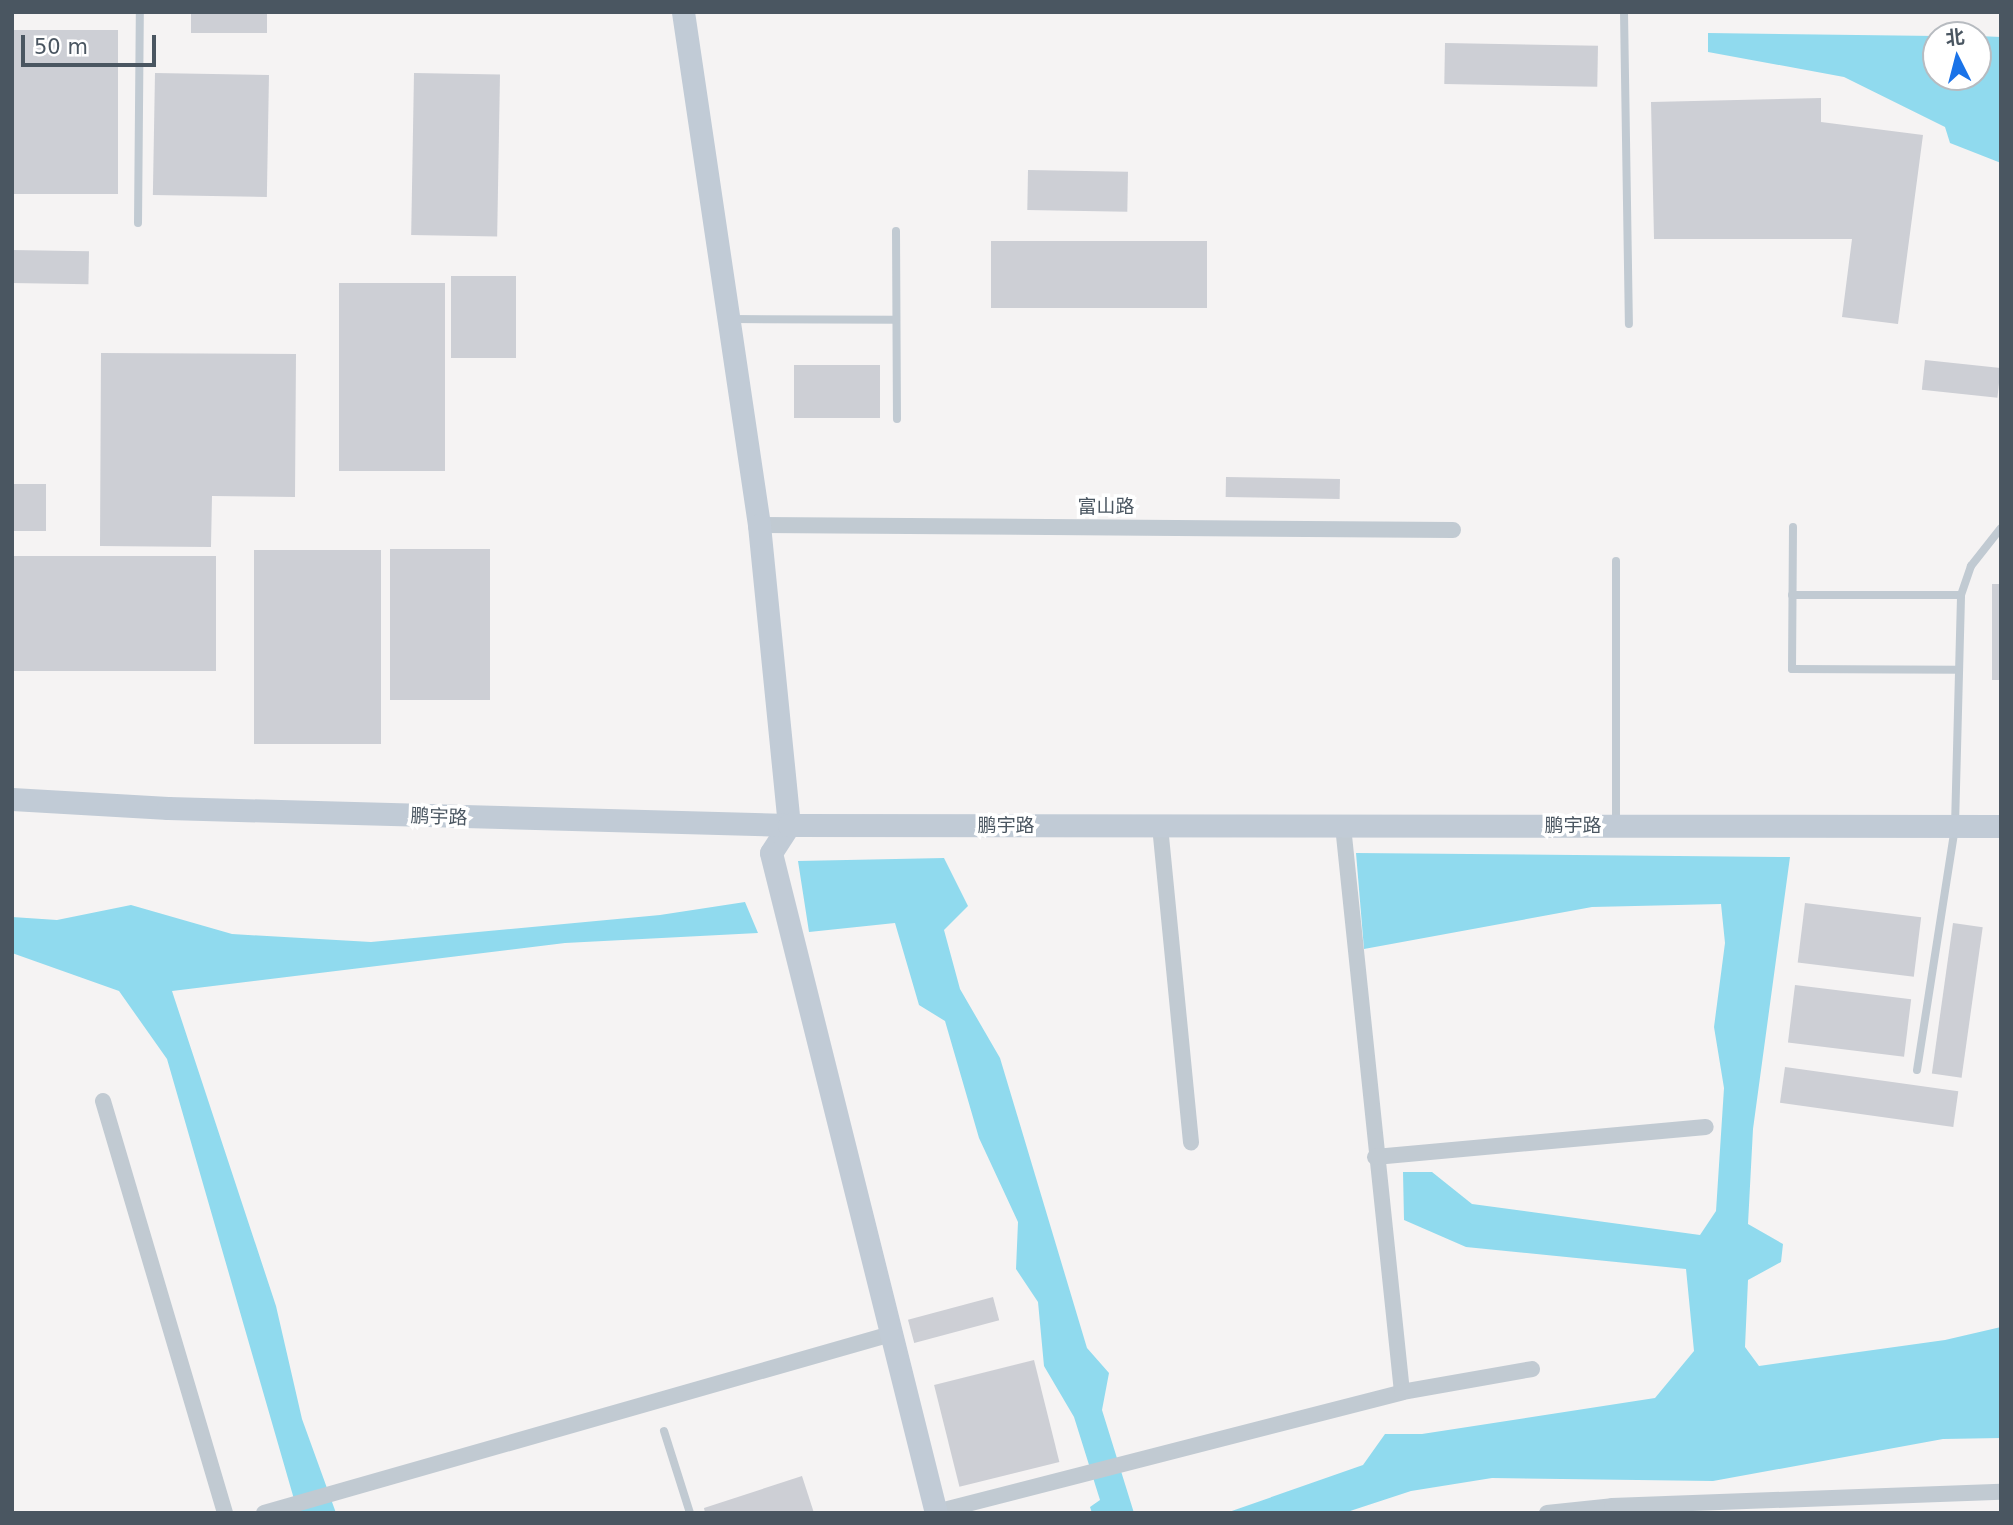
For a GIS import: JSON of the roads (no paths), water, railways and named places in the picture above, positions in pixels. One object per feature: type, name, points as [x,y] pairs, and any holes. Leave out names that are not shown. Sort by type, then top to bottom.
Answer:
[{"type":"main road","points":[[683,12],[759,525],[789,825],[771,853],[936,1512]]},
{"type":"main road","name":"鹏宇路","points":[[12,799],[222,810],[789,825],[2001,826]]},
{"type":"street","name":"富山路","points":[[759,525],[1453,530]]},
{"type":"street","points":[[1160,826],[1191,1142]]},
{"type":"street","points":[[1343,826],[1375,1157],[1402,1392]]},
{"type":"street","points":[[103,1101],[225,1513]]},
{"type":"street","points":[[1375,1157],[1706,1128]]},
{"type":"street","points":[[264,1513],[891,1334]]},
{"type":"street","points":[[936,1512],[1402,1392],[1532,1369]]},
{"type":"street","points":[[1546,1513],[1612,1506],[1781,1507],[2001,1492]]},
{"type":"lane","points":[[138,223],[140,12]]},
{"type":"lane","points":[[1624,12],[1629,324]]},
{"type":"lane","points":[[896,231],[897,419]]},
{"type":"lane","points":[[729,319],[896,320]]},
{"type":"lane","points":[[1793,527],[1792,669],[1959,670]]},
{"type":"lane","points":[[1917,1070],[1955,826],[1961,595],[1971,566],[2001,528]]},
{"type":"lane","points":[[1616,561],[1616,826]]},
{"type":"lane","points":[[1793,595],[1961,595]]},
{"type":"lane","points":[[664,1431],[690,1513]]},
{"type":"water","points":[[1708,33],[1922,36],[1922,91],[1992,91],[1992,37],[2001,37],[2001,163],[1950,143],[1945,127],[1844,77],[1708,52]]},
{"type":"water","points":[[1356,853],[1790,857],[1753,1129],[1748,1224],[1783,1244],[1781,1262],[1748,1280],[1745,1347],[1759,1366],[1945,1340],[2001,1327],[2001,1438],[1943,1439],[1713,1481],[1492,1478],[1411,1491],[1344,1513],[1226,1513],[1363,1465],[1385,1434],[1422,1434],[1655,1398],[1694,1351],[1686,1269],[1466,1247],[1404,1220],[1403,1172],[1432,1172],[1472,1204],[1700,1235],[1716,1211],[1724,1088],[1714,1027],[1725,943],[1721,904],[1592,907],[1364,949]]},
{"type":"water","points":[[944,858],[968,906],[944,930],[960,989],[1000,1058],[1087,1348],[1109,1373],[1102,1410],[1134,1513],[1092,1513],[1090,1507],[1100,1500],[1074,1417],[1044,1366],[1038,1302],[1016,1269],[1018,1222],[979,1138],[945,1021],[919,1005],[895,923],[809,932],[798,861]]},
{"type":"water","points":[[745,902],[758,933],[565,943],[172,991],[276,1306],[302,1419],[336,1513],[298,1513],[167,1059],[119,991],[12,953],[12,917],[57,920],[131,905],[232,934],[371,942],[660,915]]}]
